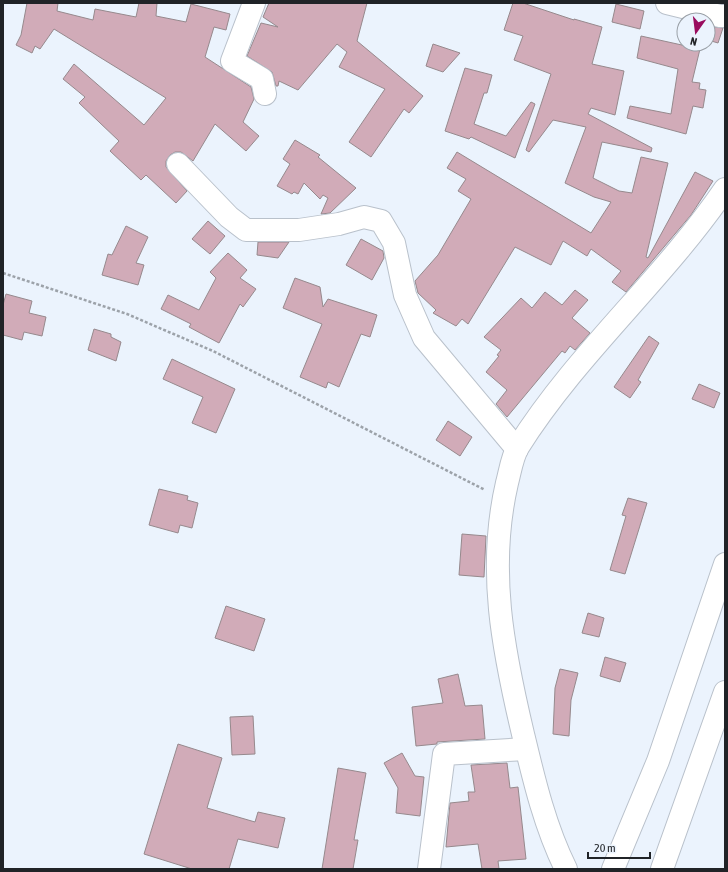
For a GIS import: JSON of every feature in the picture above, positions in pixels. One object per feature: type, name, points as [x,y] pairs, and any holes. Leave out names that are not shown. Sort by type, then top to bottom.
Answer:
[{"type":"street","points":[[254,3],[232,61],[262,79],[265,94]]},
{"type":"street","points":[[667,3],[725,16]]},
{"type":"street","points":[[178,164],[229,217],[246,230],[300,230],[339,224],[364,217],[381,221],[394,243],[405,296],[424,338],[517,449]]},
{"type":"street","points":[[566,869],[557,852],[540,801],[526,749],[508,670],[500,620],[497,539],[503,500],[517,449],[562,387],[611,327],[691,235],[725,189]]},
{"type":"street","points":[[613,869],[658,761],[725,564]]},
{"type":"street","points":[[662,869],[725,692]]},
{"type":"street","points":[[429,869],[444,754],[526,749]]},
{"type":"path","points":[[3,273],[127,314],[213,351],[503,500]]},
{"type":"building","points":[[27,3],[58,3],[57,11],[93,20],[95,9],[136,17],[139,3],[157,3],[156,16],[186,22],[191,4],[230,14],[226,30],[214,27],[205,57],[251,87],[254,99],[243,122],[259,136],[246,151],[215,124],[193,161],[181,152],[175,152],[170,155],[166,161],[166,167],[187,191],[176,203],[146,175],[141,180],[110,151],[119,141],[79,103],[85,97],[63,79],[74,64],[144,125],[166,98],[54,29],[40,49],[35,46],[32,53],[16,45],[21,35]]},
{"type":"building","points":[[269,3],[367,3],[357,41],[423,96],[409,113],[404,109],[371,157],[349,142],[385,89],[339,67],[347,52],[337,44],[298,90],[279,81],[278,86],[276,86],[272,72],[247,56],[261,23],[278,27],[263,17]]},
{"type":"building","points":[[513,3],[523,3],[574,20],[602,27],[592,64],[624,71],[615,115],[591,108],[588,114],[652,148],[651,152],[602,142],[593,178],[619,191],[632,193],[641,157],[668,163],[646,257],[648,258],[695,172],[713,181],[691,215],[626,292],[612,282],[621,271],[591,249],[587,256],[563,241],[551,265],[515,247],[468,324],[462,319],[456,326],[433,313],[436,310],[418,293],[415,281],[438,255],[471,199],[458,191],[466,179],[447,168],[457,152],[591,233],[611,202],[594,197],[565,183],[586,127],[553,120],[529,152],[526,150],[551,74],[514,60],[523,36],[504,30]]},
{"type":"building","points":[[616,4],[644,11],[640,29],[612,22]]},
{"type":"building","points":[[716,27],[723,28],[718,43],[716,42]]},
{"type":"building","points":[[641,36],[676,44],[676,52],[699,52],[692,82],[700,83],[699,89],[706,90],[703,108],[693,106],[686,134],[627,118],[630,106],[671,114],[678,69],[637,58]]},
{"type":"building","points":[[433,44],[460,53],[443,72],[426,66]]},
{"type":"building","points":[[465,68],[492,75],[487,93],[484,93],[474,124],[506,136],[531,102],[535,104],[515,158],[471,137],[469,139],[445,131]]},
{"type":"building","points":[[295,140],[320,155],[318,157],[356,188],[330,213],[321,214],[328,198],[323,195],[320,199],[304,183],[298,194],[294,192],[292,194],[277,186],[290,164],[283,159]]},
{"type":"building","points":[[208,221],[225,236],[210,254],[192,239]]},
{"type":"building","points":[[126,226],[148,237],[136,263],[144,265],[138,285],[102,275],[108,254],[112,255]]},
{"type":"building","points":[[361,239],[383,251],[384,258],[372,280],[346,265]]},
{"type":"building","points":[[258,242],[289,242],[278,258],[257,255]]},
{"type":"building","points":[[228,253],[247,270],[240,278],[256,289],[243,307],[240,304],[219,343],[189,327],[191,324],[161,309],[168,295],[199,310],[216,278],[210,272]]},
{"type":"building","points":[[295,278],[320,287],[323,307],[328,299],[377,315],[370,337],[361,334],[339,387],[328,382],[326,388],[300,377],[322,324],[283,308]]},
{"type":"building","points":[[575,290],[588,300],[572,318],[590,333],[575,350],[570,346],[565,353],[562,351],[507,417],[496,404],[507,390],[486,372],[499,356],[497,355],[501,350],[484,337],[521,298],[532,308],[545,292],[562,305]]},
{"type":"building","points":[[6,294],[32,301],[29,313],[46,317],[42,336],[24,332],[22,340],[3,335],[3,305]]},
{"type":"building","points":[[94,329],[111,334],[111,337],[121,342],[116,361],[88,350]]},
{"type":"building","points":[[649,336],[659,343],[638,380],[641,382],[630,398],[614,387]]},
{"type":"building","points":[[172,359],[235,389],[216,433],[192,423],[203,397],[163,379]]},
{"type":"building","points":[[699,384],[720,393],[714,408],[692,399]]},
{"type":"building","points":[[448,421],[472,437],[460,456],[436,440]]},
{"type":"building","points":[[159,489],[188,496],[187,500],[198,503],[192,528],[180,525],[178,533],[149,525]]},
{"type":"building","points":[[628,498],[647,503],[625,574],[610,570],[626,516],[622,515]]},
{"type":"building","points":[[462,534],[486,536],[484,577],[459,575]]},
{"type":"building","points":[[226,606],[265,619],[254,651],[215,638]]},
{"type":"building","points":[[588,613],[604,618],[599,637],[582,633]]},
{"type":"building","points":[[605,657],[626,663],[620,682],[600,676]]},
{"type":"building","points":[[560,669],[578,673],[571,700],[569,736],[553,734],[555,688]]},
{"type":"building","points":[[458,674],[465,706],[482,705],[485,739],[437,742],[437,744],[416,746],[412,707],[443,703],[438,679]]},
{"type":"building","points":[[253,716],[255,754],[232,755],[230,717]]},
{"type":"building","points":[[178,744],[222,758],[207,808],[255,822],[258,812],[285,818],[278,848],[238,839],[229,869],[192,869],[144,854]]},
{"type":"building","points":[[402,753],[415,776],[424,777],[420,816],[396,813],[398,788],[384,763]]},
{"type":"building","points":[[507,763],[510,788],[518,787],[526,859],[498,861],[499,869],[482,869],[478,844],[446,847],[450,803],[469,801],[468,792],[475,792],[471,765]]},
{"type":"building","points":[[338,768],[366,773],[354,840],[358,840],[353,869],[322,869]]}]
